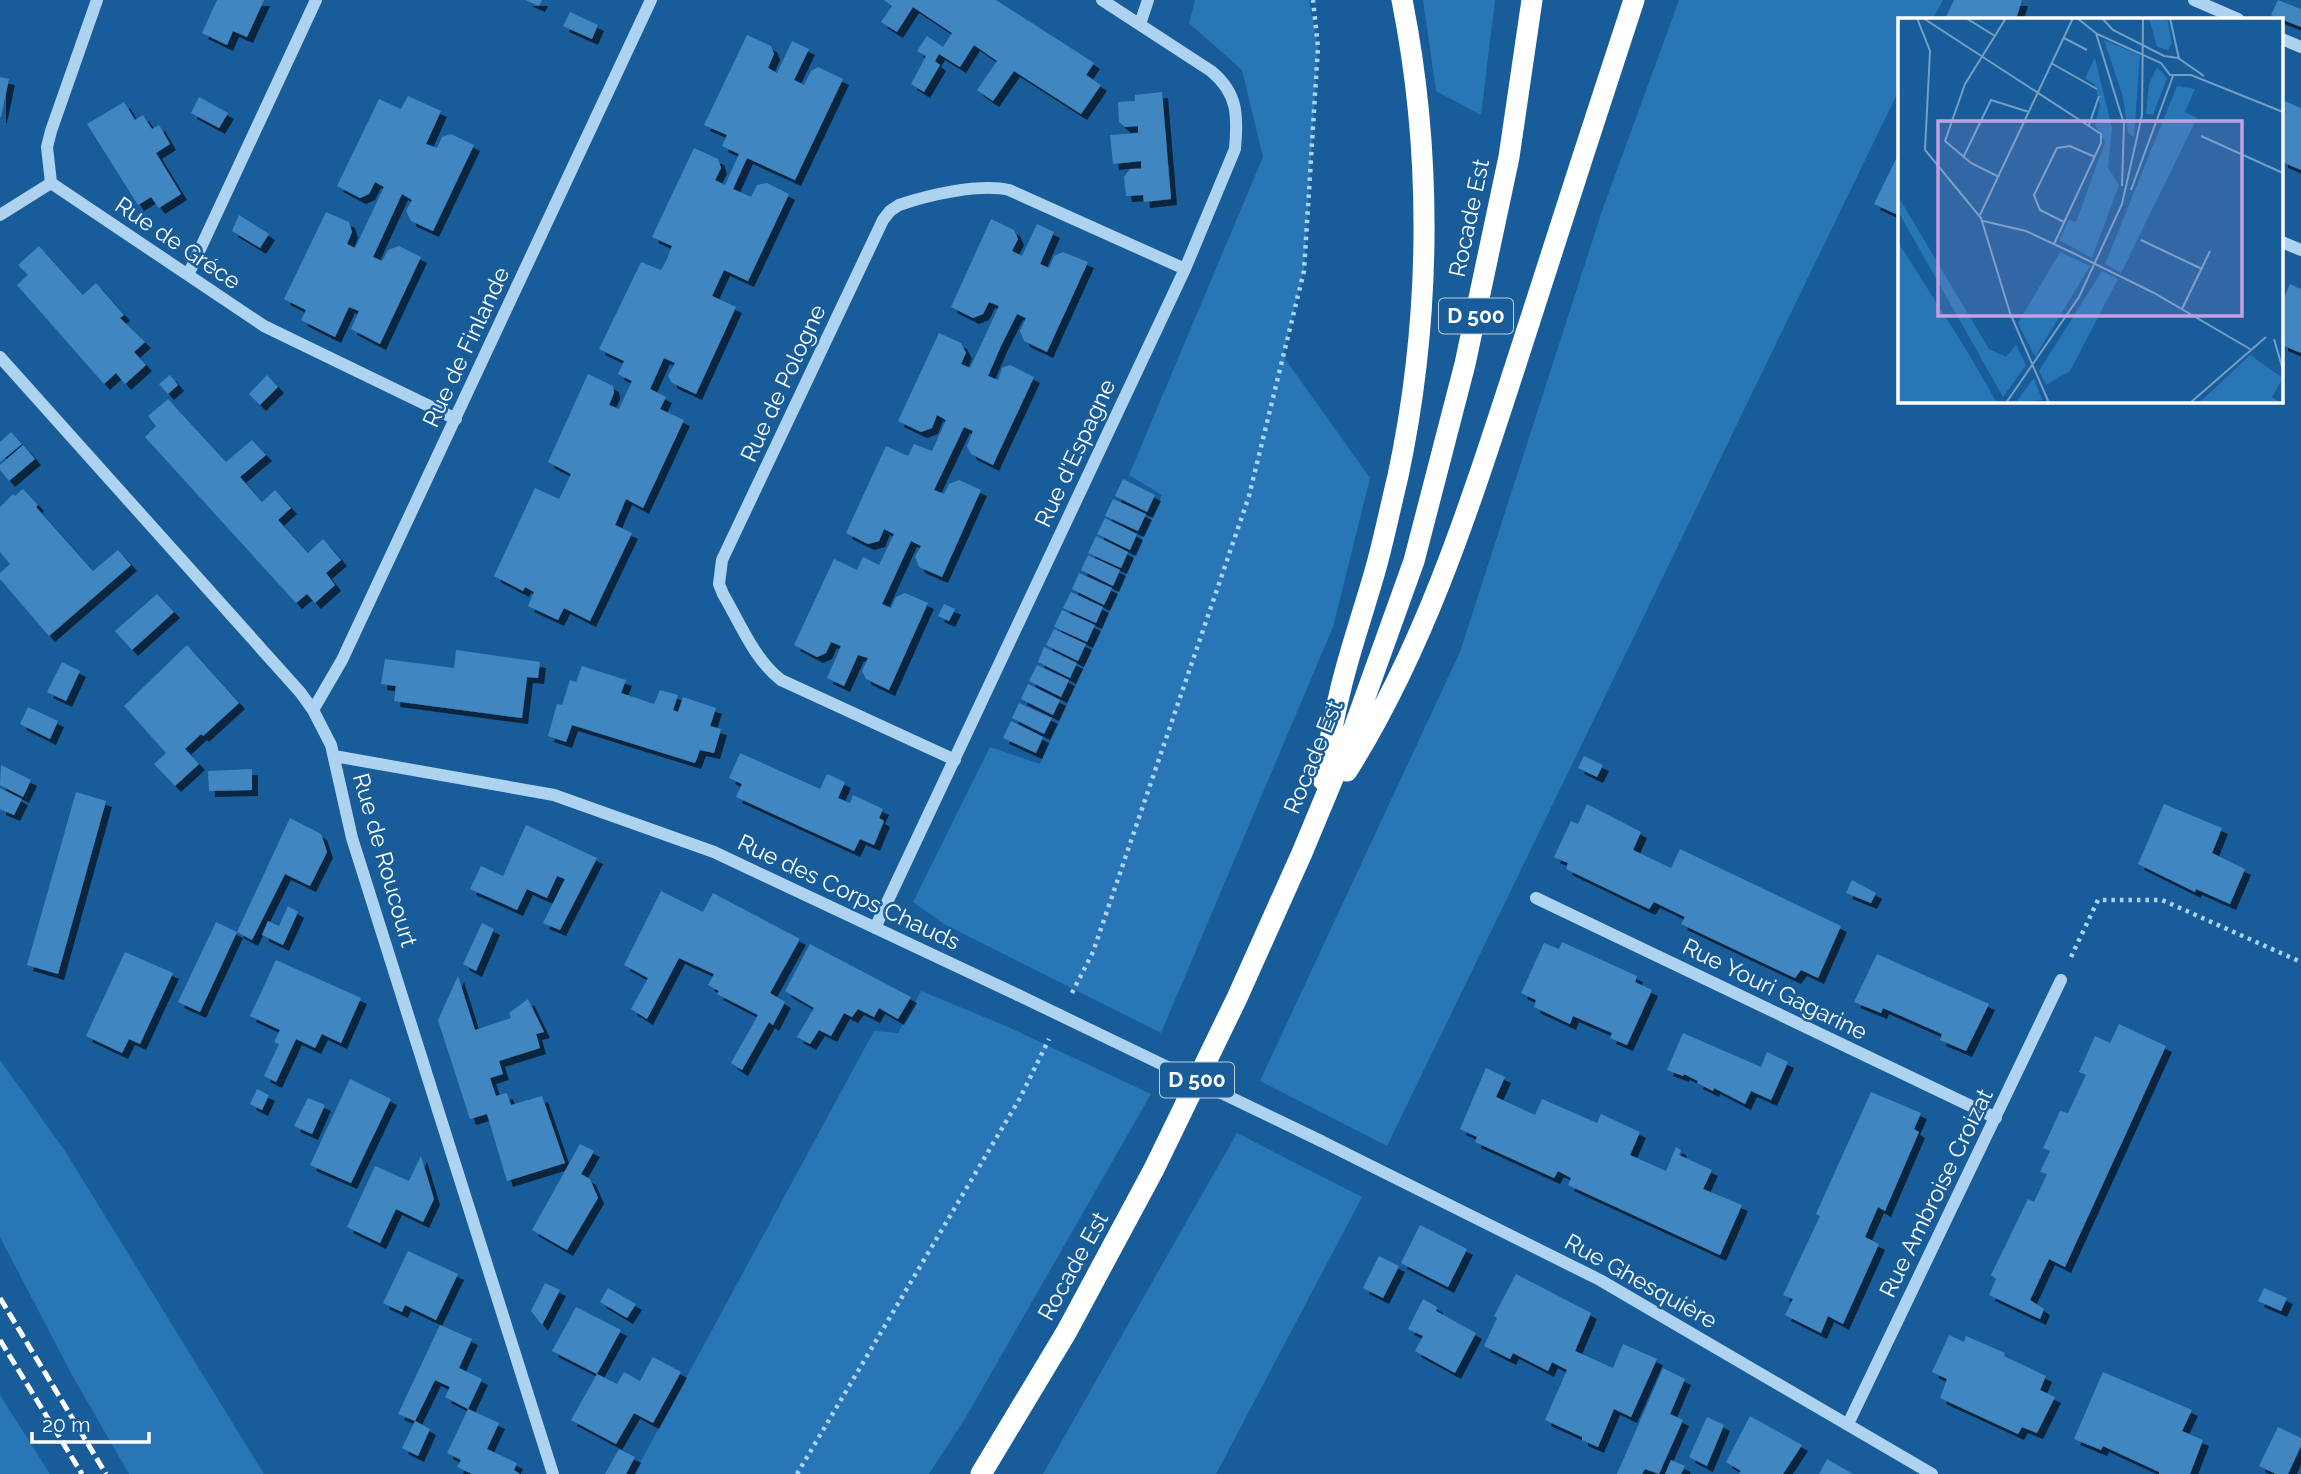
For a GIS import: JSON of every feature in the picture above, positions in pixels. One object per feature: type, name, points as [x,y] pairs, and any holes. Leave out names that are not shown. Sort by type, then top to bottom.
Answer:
[{"type":"highway","points":[[1315,823],[1338,698],[1377,564],[1399,472],[1419,334],[1423,172],[1412,60],[1402,0]]},
{"type":"highway","name":"Rocade Est","points":[[981,1474],[1067,1331],[1154,1169],[1237,998],[1354,728],[1413,561],[1465,365],[1499,207],[1519,96],[1532,0]]},
{"type":"highway","points":[[1315,823],[1390,697],[1447,564],[1500,411],[1633,0]]},
{"type":"street","points":[[0,215],[51,183],[47,147],[51,131],[97,0]]},
{"type":"street","points":[[188,275],[316,0]]},
{"type":"street","name":"Rue de Finlande","points":[[313,710],[342,660],[651,0]]},
{"type":"street","name":"Rue d'Espagne","points":[[875,928],[1185,269],[1235,149],[1234,102],[1230,91],[1211,71],[1102,0]]},
{"type":"street","points":[[1140,24],[1148,0]]},
{"type":"street","points":[[2194,0],[2236,18]]},
{"type":"street","points":[[2284,40],[2301,47]]},
{"type":"street","name":"Rue de Gréce","points":[[51,183],[264,326],[456,419]]},
{"type":"street","name":"Rue de Pologne","points":[[955,760],[781,681],[771,672],[761,660],[719,584],[719,572],[728,548],[883,220],[899,205],[974,189],[995,187],[1009,190],[1185,269]]},
{"type":"street","points":[[2284,243],[2301,250]]},
{"type":"street","name":"Rue de Roucourt","points":[[0,357],[300,692],[313,710],[334,756],[352,838],[553,1474]]},
{"type":"street","name":"Rue des Corps Chauds","points":[[334,756],[554,795],[714,852],[1321,1141]]},
{"type":"street","name":"Rue Youri Gagarine","points":[[1536,898],[1996,1118]]},
{"type":"street","name":"Rue Ambroise Croizat","points":[[1848,1424],[2061,980]]},
{"type":"street","name":"Rue Ghesquière","points":[[1321,1141],[1600,1280],[1932,1474]]},
{"type":"path","points":[[1068,1001],[1093,952],[1249,496],[1304,271],[1318,47],[1313,0]]},
{"type":"path","points":[[2061,980],[2098,900],[2162,900],[2301,962]]},
{"type":"path","points":[[797,1474],[1020,1098],[1050,1037]]},
{"type":"shaded area","points":[[1195,0],[1309,0],[1318,47],[1304,271],[1283,356],[1370,478],[1333,627],[1161,1033],[944,924],[913,902],[990,747],[1040,764],[1162,495],[1129,475],[1263,157],[1242,70],[1189,23]]},
{"type":"shaded area","points":[[1423,0],[1495,0],[1481,115],[1436,91]]},
{"type":"shaded area","points":[[1679,0],[1943,0],[1934,18],[1898,18],[1898,92],[1387,1146],[1260,1081],[1460,652],[1602,211]]},
{"type":"shaded area","points":[[921,991],[1006,1026],[1151,1094],[966,1417],[929,1474],[634,1474],[874,1031],[898,1033]]},
{"type":"shaded area","points":[[0,1060],[65,1151],[264,1474],[129,1474],[72,1375],[0,1237]]},
{"type":"shaded area","points":[[1237,1133],[1362,1197],[1216,1474],[1043,1474]]},
{"type":"shaded area","points":[[0,1395],[50,1474],[0,1474]]},
{"type":"building","points":[[217,0],[264,0],[247,37],[233,31],[227,45],[202,33]]},
{"type":"building","points":[[525,0],[542,0],[539,6]]},
{"type":"building","points":[[884,0],[996,0],[1094,63],[1086,75],[1101,85],[1081,114],[1014,71],[993,101],[977,90],[997,61],[974,45],[960,67],[939,54],[935,61],[940,65],[924,92],[911,84],[926,56],[917,51],[927,36],[943,47],[952,33],[913,7],[897,32],[881,22],[892,6]]},
{"type":"building","points":[[1954,0],[2022,0],[2016,18],[1945,18]]},
{"type":"building","points":[[2278,0],[2301,9],[2301,27],[2284,18],[2271,15]]},
{"type":"building","points":[[570,12],[598,25],[592,39],[563,26]]},
{"type":"building","points":[[747,35],[771,46],[774,54],[768,68],[777,73],[792,41],[809,49],[794,80],[804,85],[811,71],[818,67],[843,79],[795,180],[747,158],[733,189],[751,197],[757,185],[767,183],[789,194],[748,281],[724,270],[712,296],[736,307],[696,394],[672,383],[668,376],[675,363],[664,358],[650,389],[666,397],[660,409],[684,420],[643,508],[626,499],[615,525],[632,533],[590,621],[564,608],[558,620],[528,606],[534,592],[525,587],[523,591],[494,576],[535,488],[559,499],[571,474],[548,462],[588,374],[613,386],[614,393],[609,405],[619,409],[632,381],[618,374],[624,361],[599,349],[641,262],[661,270],[667,259],[672,246],[652,237],[694,148],[718,159],[721,168],[715,180],[725,185],[739,154],[722,146],[727,135],[704,125]]},
{"type":"building","points":[[0,77],[9,79],[1,117],[0,117]]},
{"type":"building","points":[[1162,92],[1171,199],[1144,202],[1143,195],[1126,196],[1124,177],[1130,169],[1141,169],[1141,161],[1113,164],[1110,135],[1138,133],[1138,126],[1125,127],[1119,122],[1118,102],[1135,101],[1135,95]]},
{"type":"building","points":[[408,96],[441,111],[426,144],[437,148],[442,137],[451,134],[474,145],[433,231],[411,221],[406,211],[412,200],[402,194],[373,257],[382,261],[388,250],[399,246],[421,257],[380,344],[351,329],[359,311],[349,307],[335,337],[301,320],[306,310],[284,299],[326,212],[349,222],[352,232],[347,244],[355,248],[384,187],[375,182],[369,194],[360,198],[337,186],[379,99],[401,109]]},
{"type":"building","points":[[199,97],[228,113],[219,128],[191,113]]},
{"type":"building","points":[[2284,101],[2301,108],[2301,170],[2284,163]]},
{"type":"building","points":[[124,102],[135,120],[143,115],[152,129],[159,125],[170,144],[156,153],[181,194],[159,208],[151,197],[138,205],[87,124]]},
{"type":"building","points":[[1898,155],[1898,215],[1874,204]]},
{"type":"building","points":[[239,215],[269,234],[260,248],[232,231]]},
{"type":"building","points":[[991,219],[1014,230],[1018,239],[1012,251],[1022,256],[1037,224],[1054,232],[1040,264],[1049,268],[1054,256],[1063,252],[1088,262],[1047,352],[1024,341],[1020,331],[1026,318],[1017,314],[1001,346],[988,376],[998,380],[1002,368],[1010,365],[1034,377],[993,465],[971,454],[967,446],[973,431],[964,427],[934,490],[944,494],[949,484],[959,480],[981,490],[942,577],[919,567],[915,557],[921,546],[911,541],[882,604],[891,608],[896,597],[905,593],[928,603],[889,690],[866,679],[862,671],[868,658],[858,655],[844,686],[827,678],[841,646],[831,642],[826,653],[817,657],[794,645],[834,559],[857,570],[863,557],[879,565],[894,534],[884,529],[879,541],[868,544],[846,533],[886,446],[908,456],[914,444],[932,451],[946,420],[937,415],[932,428],[921,432],[898,421],[939,333],[961,343],[966,353],[961,364],[970,368],[999,306],[989,302],[983,314],[973,318],[951,307]]},
{"type":"building","points":[[39,246],[83,295],[96,283],[124,315],[120,318],[145,342],[134,352],[146,365],[125,384],[116,373],[104,384],[17,285],[28,275],[18,265]]},
{"type":"building","points":[[2290,284],[2301,289],[2301,353],[2284,346],[2284,298]]},
{"type":"building","points":[[170,375],[178,385],[168,394],[159,384]]},
{"type":"building","points":[[267,375],[278,387],[260,405],[249,394]]},
{"type":"building","points":[[168,399],[226,462],[252,440],[266,455],[240,477],[262,502],[275,490],[291,508],[278,520],[308,553],[323,539],[341,560],[326,573],[335,585],[315,603],[307,594],[296,603],[145,437],[156,426],[148,416]]},
{"type":"building","points":[[11,432],[22,444],[0,462],[0,442]]},
{"type":"building","points":[[23,445],[35,459],[9,481],[0,470],[0,465]]},
{"type":"building","points":[[1123,479],[1155,495],[1147,512],[1115,496]]},
{"type":"building","points":[[23,489],[93,571],[118,550],[131,565],[49,636],[0,579],[0,573],[10,564],[0,552],[0,507],[13,494],[15,496]]},
{"type":"building","points":[[1113,499],[1146,514],[1138,531],[1105,516]]},
{"type":"building","points":[[1105,518],[1137,534],[1130,550],[1097,534]]},
{"type":"building","points":[[1096,536],[1128,552],[1121,568],[1088,553]]},
{"type":"building","points":[[1088,555],[1120,570],[1113,586],[1081,570]]},
{"type":"building","points":[[1079,573],[1112,588],[1104,605],[1072,589]]},
{"type":"building","points":[[1071,592],[1103,607],[1096,623],[1063,608]]},
{"type":"building","points":[[157,594],[174,612],[132,650],[115,631]]},
{"type":"building","points":[[944,604],[955,609],[949,621],[938,616]]},
{"type":"building","points":[[1062,610],[1095,625],[1087,642],[1054,627]]},
{"type":"building","points":[[1054,629],[1086,644],[1078,661],[1046,645]]},
{"type":"building","points":[[187,645],[239,703],[185,749],[199,764],[175,786],[154,764],[166,753],[124,706]]},
{"type":"building","points":[[1044,647],[1077,663],[1070,678],[1038,662]]},
{"type":"building","points":[[456,650],[540,662],[538,678],[527,677],[522,718],[394,701],[396,686],[381,684],[385,659],[454,668]]},
{"type":"building","points":[[62,662],[80,671],[66,701],[47,692]]},
{"type":"building","points":[[1037,665],[1069,680],[1061,697],[1029,681]]},
{"type":"building","points":[[582,666],[626,680],[621,693],[654,704],[660,690],[678,695],[673,710],[678,712],[683,697],[716,708],[710,726],[721,729],[714,753],[700,750],[695,763],[572,725],[566,742],[548,736],[557,704],[562,705],[570,680],[576,682]]},
{"type":"building","points":[[1028,684],[1060,700],[1053,715],[1021,699]]},
{"type":"building","points":[[1019,703],[1052,718],[1044,734],[1012,718]]},
{"type":"building","points":[[28,707],[58,721],[50,739],[20,724]]},
{"type":"building","points":[[1011,721],[1043,737],[1036,753],[1003,738]]},
{"type":"building","points":[[740,753],[820,789],[827,774],[845,782],[838,798],[850,803],[853,795],[883,809],[879,818],[884,821],[874,845],[860,839],[854,851],[736,797],[742,784],[729,778]]},
{"type":"building","points":[[1584,756],[1603,765],[1597,777],[1578,768]]},
{"type":"building","points":[[1,765],[31,780],[23,797],[0,785]]},
{"type":"building","points":[[252,769],[252,790],[209,791],[208,771]]},
{"type":"building","points":[[0,788],[22,799],[14,815],[0,809]]},
{"type":"building","points":[[76,792],[106,801],[58,974],[27,965]]},
{"type":"building","points":[[1587,804],[1641,832],[1633,850],[1671,868],[1680,849],[1841,926],[1818,978],[1801,970],[1795,978],[1681,924],[1685,917],[1654,902],[1649,909],[1566,869],[1568,863],[1554,857],[1571,821],[1578,824]]},
{"type":"building","points":[[2164,804],[2222,828],[2212,853],[2245,869],[2230,904],[2196,889],[2195,892],[2138,864]]},
{"type":"building","points":[[290,818],[321,834],[327,852],[310,886],[285,874],[252,940],[237,932]]},
{"type":"building","points":[[526,825],[597,858],[560,930],[543,923],[565,879],[557,876],[547,898],[527,889],[517,910],[470,889],[481,866],[503,876]]},
{"type":"building","points":[[1852,880],[1876,893],[1871,903],[1846,893]]},
{"type":"building","points":[[661,891],[703,912],[713,893],[800,939],[770,993],[785,1002],[773,1025],[769,1022],[742,1070],[731,1063],[758,1015],[717,994],[719,991],[708,985],[714,974],[679,958],[647,1019],[631,1009],[648,978],[624,965]]},
{"type":"building","points":[[288,906],[298,912],[283,945],[262,935],[268,921],[279,926]]},
{"type":"building","points":[[216,922],[237,932],[200,1012],[178,1002]]},
{"type":"building","points":[[482,923],[494,929],[476,971],[463,964]]},
{"type":"building","points":[[1562,942],[1637,976],[1635,982],[1652,990],[1627,1045],[1610,1038],[1612,1033],[1573,1016],[1570,1024],[1534,1007],[1536,1000],[1521,993],[1544,943],[1559,949]]},
{"type":"building","points":[[810,944],[911,997],[898,1019],[879,1008],[874,1017],[858,1009],[852,1017],[844,1013],[831,1036],[819,1030],[810,1044],[797,1037],[814,1008],[785,991]]},
{"type":"building","points":[[125,952],[173,973],[140,1044],[129,1039],[122,1053],[86,1036]]},
{"type":"building","points":[[1877,954],[1989,1004],[1966,1051],[1940,1040],[1942,1034],[1883,1008],[1881,1013],[1854,1002]]},
{"type":"building","points":[[276,960],[361,998],[341,1043],[322,1034],[315,1048],[296,1039],[276,1082],[264,1076],[279,1044],[274,1042],[280,1030],[250,1016]]},
{"type":"building","points":[[458,976],[475,1030],[511,1018],[509,1013],[528,999],[544,1032],[536,1034],[540,1048],[499,1061],[503,1074],[490,1078],[496,1096],[507,1093],[511,1105],[542,1096],[565,1163],[507,1181],[487,1114],[470,1119],[438,1020]]},
{"type":"building","points":[[2119,1024],[2166,1046],[2065,1267],[2049,1259],[2030,1300],[2044,1309],[2040,1319],[1989,1295],[1996,1279],[1991,1275],[2028,1199],[2034,1202],[2047,1174],[2040,1172],[2050,1151],[2043,1148],[2060,1111],[2068,1113],[2086,1075],[2079,1072],[2095,1036],[2110,1043]]},
{"type":"building","points":[[1683,1033],[1761,1067],[1767,1052],[1788,1062],[1771,1100],[1751,1091],[1745,1104],[1714,1088],[1713,1091],[1684,1074],[1683,1076],[1667,1070]]},
{"type":"building","points":[[1486,1068],[1505,1077],[1496,1097],[1535,1115],[1542,1099],[1597,1123],[1601,1114],[1640,1132],[1630,1155],[1666,1171],[1676,1147],[1681,1150],[1679,1155],[1712,1170],[1703,1189],[1742,1205],[1720,1255],[1568,1185],[1571,1178],[1558,1171],[1554,1178],[1475,1142],[1477,1137],[1460,1129]]},
{"type":"building","points":[[350,1079],[391,1099],[351,1183],[310,1165]]},
{"type":"building","points":[[257,1089],[269,1095],[262,1110],[250,1104]]},
{"type":"building","points":[[1871,1092],[1921,1113],[1914,1129],[1919,1132],[1885,1211],[1878,1207],[1865,1237],[1879,1244],[1843,1324],[1828,1316],[1821,1333],[1785,1315],[1793,1299],[1783,1295],[1820,1216],[1816,1214]]},
{"type":"building","points":[[308,1098],[325,1105],[312,1134],[294,1126]]},
{"type":"building","points":[[580,1144],[594,1151],[581,1174],[590,1179],[598,1198],[567,1250],[532,1230]]},
{"type":"building","points":[[421,1156],[434,1199],[423,1222],[396,1209],[380,1243],[347,1227],[375,1166],[409,1181]]},
{"type":"building","points":[[1420,1225],[1467,1249],[1448,1287],[1401,1263]]},
{"type":"building","points":[[408,1251],[458,1274],[436,1320],[405,1305],[402,1312],[383,1303]]},
{"type":"building","points":[[1379,1256],[1399,1266],[1383,1298],[1363,1288]]},
{"type":"building","points":[[1516,1274],[1591,1313],[1575,1351],[1613,1368],[1623,1344],[1657,1359],[1631,1417],[1614,1409],[1598,1447],[1545,1420],[1567,1370],[1552,1362],[1548,1371],[1513,1353],[1510,1359],[1484,1346],[1497,1318],[1494,1316]]},
{"type":"building","points":[[545,1283],[560,1290],[542,1325],[531,1311]]},
{"type":"building","points":[[608,1288],[636,1304],[627,1318],[600,1302]]},
{"type":"building","points":[[2264,1288],[2287,1298],[2281,1311],[2258,1301]]},
{"type":"building","points":[[1423,1299],[1437,1307],[1436,1311],[1476,1333],[1455,1373],[1415,1351],[1423,1336],[1408,1329]]},
{"type":"building","points":[[576,1307],[621,1330],[597,1374],[552,1351]]},
{"type":"building","points":[[440,1325],[472,1339],[459,1368],[482,1379],[468,1409],[445,1397],[450,1387],[435,1380],[415,1421],[398,1414]]},
{"type":"building","points":[[1949,1335],[1964,1342],[1966,1336],[2005,1353],[2004,1356],[2046,1376],[2040,1390],[2055,1397],[2037,1433],[2022,1427],[2018,1434],[1940,1398],[1947,1379],[1932,1372]]},
{"type":"building","points":[[653,1357],[681,1372],[653,1423],[634,1413],[616,1444],[571,1420],[597,1374],[617,1384],[624,1372],[640,1381]]},
{"type":"building","points":[[1663,1368],[1685,1379],[1670,1414],[1683,1420],[1659,1474],[1645,1469],[1642,1474],[1617,1474]]},
{"type":"building","points":[[2103,1372],[2192,1410],[2182,1431],[2203,1440],[2190,1474],[2159,1474],[2103,1446],[2101,1450],[2074,1439]]},
{"type":"building","points":[[468,1409],[499,1423],[487,1449],[517,1463],[514,1470],[520,1474],[472,1474],[457,1467],[461,1460],[447,1453]]},
{"type":"building","points":[[1750,1416],[1802,1445],[1783,1474],[1739,1474],[1741,1471],[1726,1462]]},
{"type":"building","points":[[1707,1417],[1724,1425],[1707,1466],[1689,1457]]},
{"type":"building","points":[[415,1421],[430,1429],[418,1456],[402,1448]]},
{"type":"building","points":[[2278,1427],[2301,1438],[2301,1446],[2288,1474],[2276,1474],[2259,1466]]},
{"type":"building","points":[[619,1449],[635,1457],[626,1474],[605,1474]]},
{"type":"building","points":[[1827,1459],[1853,1474],[1819,1474]]},
{"type":"building","points":[[1671,1460],[1685,1466],[1681,1474],[1665,1474]]},
{"type":"railway","points":[[0,1298],[106,1474]]},
{"type":"railway","points":[[0,1340],[82,1474]]}]
